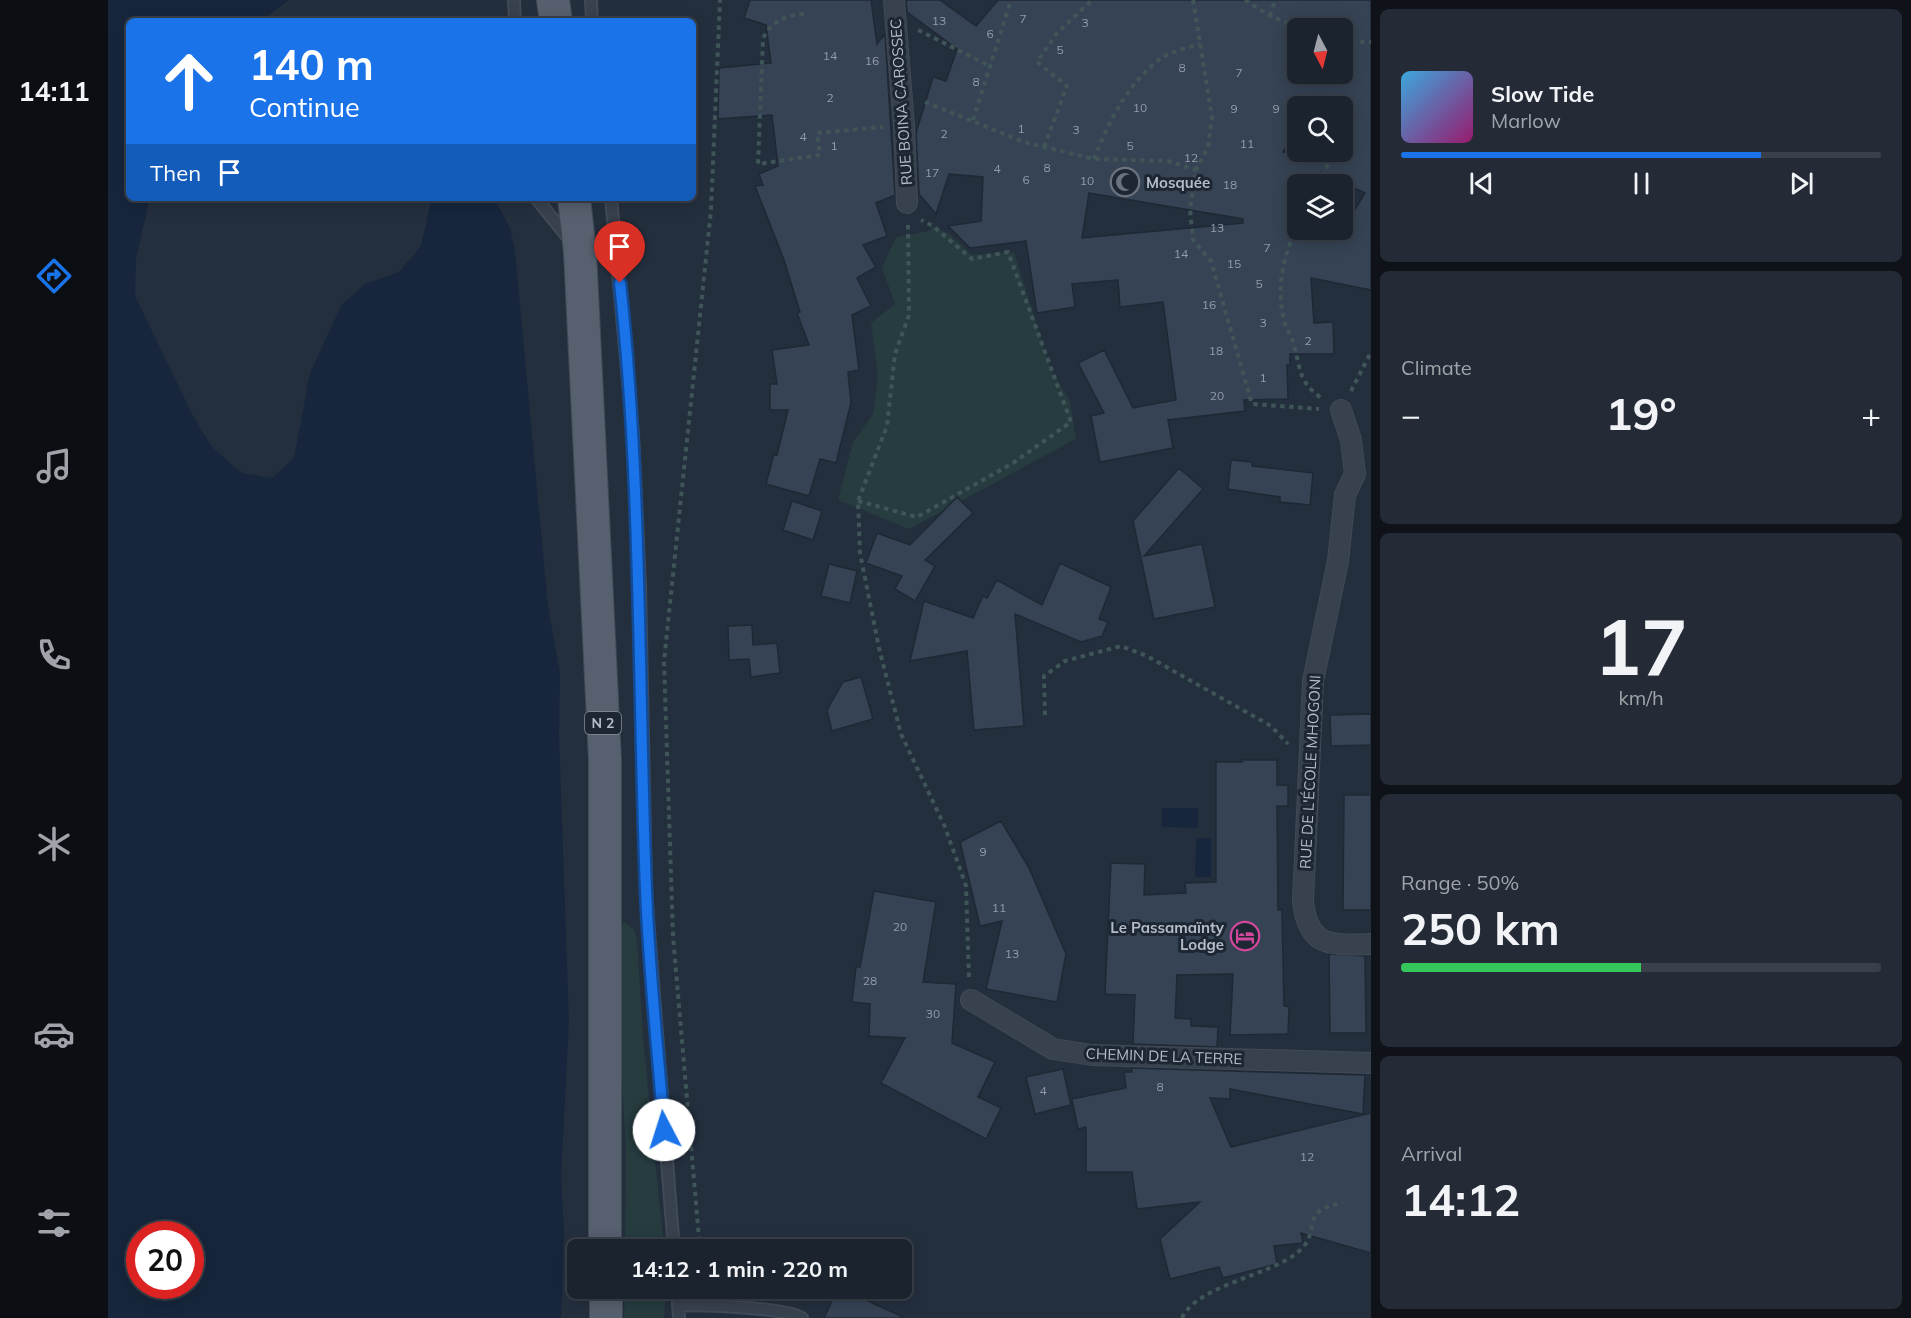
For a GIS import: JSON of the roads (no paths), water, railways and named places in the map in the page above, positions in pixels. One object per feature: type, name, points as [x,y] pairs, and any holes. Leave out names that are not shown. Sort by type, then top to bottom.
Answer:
[{"type":"main road","points":[[553,0],[556,18]]},
{"type":"main road","name":"N 2","points":[[574,201],[580,252],[605,760],[605,1239]]},
{"type":"main road","points":[[606,1299],[606,1318]]},
{"type":"street","name":"RUE BOINA CAROSSEC","points":[[895,9],[904,126],[907,208]]},
{"type":"street","name":"RUE DE L'ÉCOLE MHOGONI","points":[[1341,411],[1351,440],[1356,474],[1345,495],[1338,561],[1313,681],[1303,901],[1308,928],[1315,937],[1325,942],[1371,944]]},
{"type":"street","name":"CHEMIN DE LA TERRE","points":[[971,1000],[1053,1049],[1092,1055],[1371,1063]]},
{"type":"lane","points":[[514,0],[515,18]]},
{"type":"lane","points":[[591,0],[592,18]]},
{"type":"lane","points":[[538,201],[580,252]]},
{"type":"lane","name":"N 2","points":[[611,201],[625,325],[640,585],[646,892],[673,1239]]},
{"type":"lane","points":[[678,1299],[679,1318]]},
{"type":"lane","points":[[678,1306],[704,1304],[785,1313],[802,1318]]},
{"type":"water","points":[[108,0],[289,0],[265,18],[126,18],[126,201],[149,201],[136,258],[135,296],[193,416],[212,447],[242,473],[272,478],[294,458],[310,373],[342,304],[365,284],[399,272],[421,246],[429,201],[496,201],[510,228],[515,251],[548,607],[560,673],[559,736],[569,1021],[561,1177],[564,1230],[561,1318],[108,1318]]},
{"type":"water","points":[[1162,808],[1198,808],[1198,828],[1162,827]]},
{"type":"water","points":[[1196,838],[1211,838],[1211,877],[1195,877]]},
{"type":"place","name":"Mosquée","points":[[1125,182]]},
{"type":"place","name":"Le Passamaïnty Lodge","points":[[1245,936]]}]
